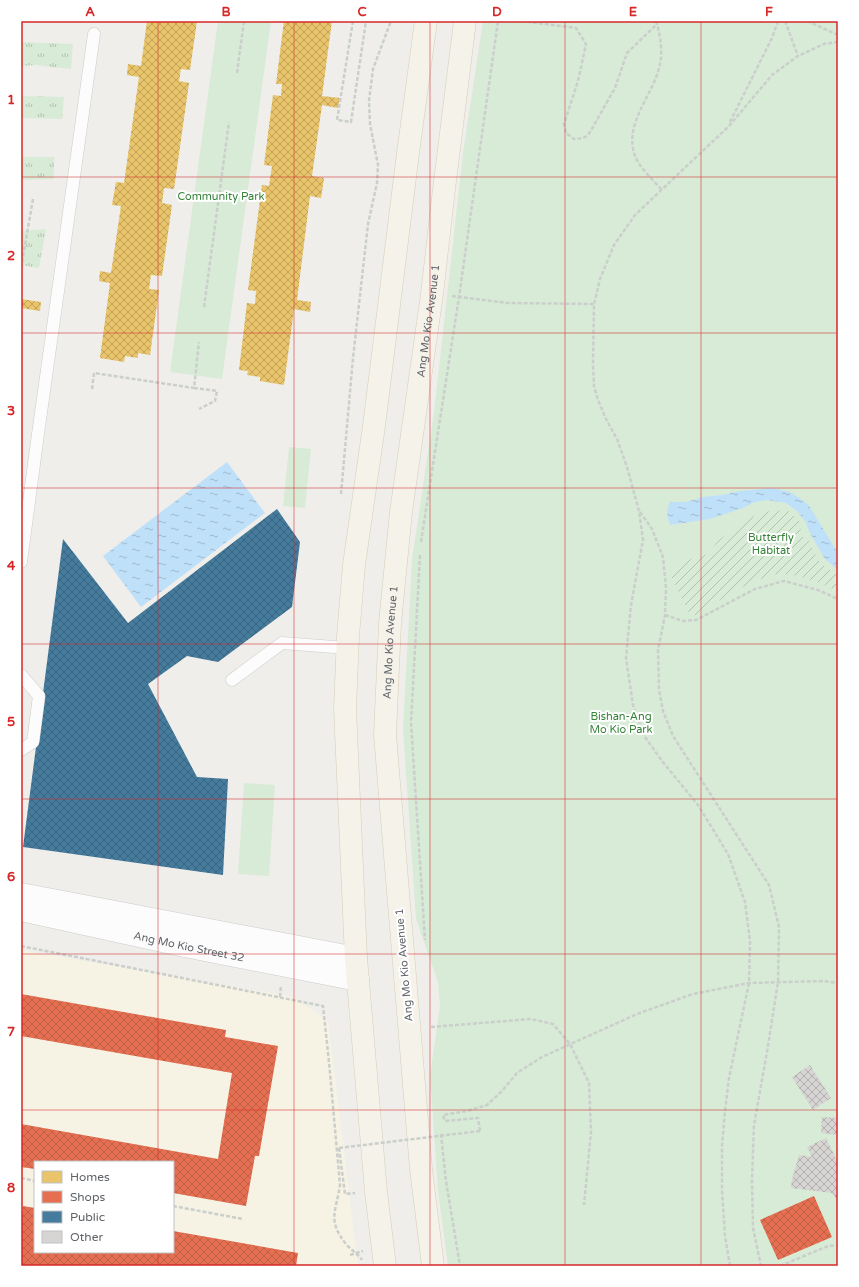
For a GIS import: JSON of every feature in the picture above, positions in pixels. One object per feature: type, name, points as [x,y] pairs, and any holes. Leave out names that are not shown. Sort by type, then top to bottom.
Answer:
[{"type":"main road","points":[[385,1266],[376,1192],[356,958],[345,709],[347,648],[354,565],[374,426],[426,21]]},
{"type":"main road","name":"Ang Mo Kio Avenue 1","points":[[433,1266],[421,1169],[385,735],[390,623],[401,512],[432,294],[465,21]]},
{"type":"street","name":"Ang Mo Kio Street 32","points":[[21,894],[356,958]]},
{"type":"street","name":"Ang Mo Kio Street 32","points":[[21,910],[185,946],[358,980]]},
{"type":"lane","points":[[21,562],[94,34]]},
{"type":"lane","points":[[232,680],[282,643],[347,648]]},
{"type":"lane","points":[[21,675],[39,696],[33,742],[21,750]]},
{"type":"path","points":[[237,73],[244,21]]},
{"type":"path","points":[[353,21],[337,120],[351,122],[366,21]]},
{"type":"path","points":[[425,941],[411,723],[420,548],[459,297],[498,21]]},
{"type":"path","points":[[521,21],[576,28],[586,44],[578,81],[564,124],[566,133],[574,139],[587,136],[590,132],[615,88],[627,53],[657,23]]},
{"type":"path","points":[[561,26],[562,21]]},
{"type":"path","points":[[728,126],[772,38],[778,21]]},
{"type":"path","points":[[785,21],[798,56]]},
{"type":"path","points":[[807,21],[838,35]]},
{"type":"path","points":[[657,23],[661,43],[660,63],[654,82],[632,130],[632,144],[636,158],[662,190]]},
{"type":"path","points":[[730,1266],[722,1190],[722,1146],[729,1078],[749,983],[750,941],[745,902],[728,854],[698,805],[662,761],[645,737],[638,722],[633,705],[626,658],[631,605],[643,540],[639,511],[627,467],[617,439],[598,400],[594,386],[594,304],[600,279],[614,245],[635,215],[728,126],[772,74],[798,56],[824,44],[838,42]]},
{"type":"path","points":[[204,307],[229,122]]},
{"type":"path","points":[[21,268],[33,199]]},
{"type":"path","points":[[432,294],[508,303],[594,304]]},
{"type":"path","points":[[194,388],[199,342]]},
{"type":"path","points":[[92,389],[94,373],[217,391],[215,401],[199,409]]},
{"type":"path","points":[[639,511],[652,529],[663,557],[666,588],[665,615],[658,650],[659,689],[663,711],[673,736],[770,885],[779,928],[778,982],[754,1125],[752,1180],[753,1228],[761,1266]]},
{"type":"path","points":[[665,615],[683,621],[696,620],[755,589],[784,581],[818,590],[838,599]]},
{"type":"path","points":[[21,946],[323,1006],[340,1185],[334,1212],[334,1220],[336,1229],[344,1242],[360,1257],[362,1262]]},
{"type":"path","points":[[376,1192],[345,1194],[339,1148],[480,1131],[478,1118],[446,1121],[444,1115],[467,1111],[487,1104],[502,1091],[517,1073],[542,1057],[637,1014],[693,994],[749,983],[824,981],[838,984]]},
{"type":"path","points":[[432,1035],[431,1027],[531,1019],[553,1024],[570,1044],[589,1083],[591,1132],[584,1205]]},
{"type":"path","points":[[439,1112],[440,1119]]},
{"type":"path","points":[[441,1127],[446,1181],[460,1266]]},
{"type":"path","points":[[21,1178],[34,1181]]},
{"type":"path","points":[[174,1206],[243,1219]]},
{"type":"path","points":[[780,1266],[828,1246],[838,1245]]},
{"type":"path","points":[[350,1255],[362,1251]]},
{"type":"shaded area","points":[[21,950],[293,997],[328,1021],[358,1266],[21,1266]]},
{"type":"green space","name":"Community Park","points":[[218,21],[271,21],[222,379],[170,372]]},
{"type":"green space","name":"Bishan-Ang Mo Kio Park","points":[[483,21],[838,21],[838,1266],[448,1266],[438,1191],[430,1075],[440,1006],[438,982],[416,919],[403,729],[412,559],[434,412],[463,153]]},
{"type":"green space","points":[[21,42],[73,44],[71,69],[35,65],[21,66]]},
{"type":"green space","points":[[21,96],[64,97],[62,119],[21,118]]},
{"type":"green space","points":[[21,157],[54,157],[54,179],[21,180]]},
{"type":"green space","points":[[46,229],[39,268],[21,265],[21,231]]},
{"type":"green space","points":[[289,447],[311,449],[305,508],[283,506]]},
{"type":"green space","name":"Butterfly Habitat","points":[[787,510],[799,520],[802,537],[807,538],[818,560],[826,568],[838,575],[838,591],[802,577],[779,574],[759,579],[748,584],[696,615],[689,613],[670,574],[688,560],[708,554],[719,540],[736,527],[761,512]]},
{"type":"green space","points":[[244,783],[275,785],[269,876],[238,874]]},
{"type":"water","points":[[227,462],[265,513],[141,607],[103,556]]},
{"type":"water","points":[[772,488],[790,492],[808,504],[838,553],[838,570],[825,559],[805,521],[797,511],[786,503],[768,500],[755,502],[743,508],[710,519],[670,525],[668,519],[667,514],[670,502],[686,502],[703,497]]},
{"type":"building: Homes","points":[[147,21],[197,21],[190,70],[181,69],[179,81],[189,83],[174,189],[164,188],[162,203],[172,205],[162,276],[151,275],[149,289],[159,290],[150,355],[138,353],[138,358],[125,356],[124,362],[100,358],[110,283],[99,281],[100,271],[111,273],[121,206],[112,205],[116,182],[124,183],[139,77],[127,75],[128,64],[141,66]]},
{"type":"building: Homes","points":[[284,21],[332,21],[322,96],[340,98],[338,108],[322,105],[312,176],[324,178],[321,198],[310,196],[297,300],[311,302],[310,312],[294,309],[284,385],[260,381],[260,377],[247,375],[248,371],[239,370],[247,303],[255,304],[256,291],[248,290],[262,185],[269,186],[272,166],[264,165],[273,95],[281,96],[282,84],[276,84]]},
{"type":"building: Homes","points":[[21,299],[41,302],[40,311],[21,308]]},
{"type":"building: Shops","points":[[21,994],[226,1030],[225,1037],[278,1046],[259,1156],[255,1156],[246,1206],[174,1193],[174,1161],[34,1161],[34,1169],[21,1167],[21,1124],[218,1159],[232,1073],[21,1036]]},
{"type":"building: Shops","points":[[814,1196],[832,1237],[778,1260],[760,1220]]},
{"type":"building: Shops","points":[[23,1206],[34,1208],[34,1253],[174,1253],[174,1231],[298,1253],[296,1266],[21,1266],[21,1221]]},
{"type":"building: Public","points":[[277,509],[300,542],[292,607],[218,662],[187,656],[148,684],[197,777],[228,779],[223,875],[23,847],[63,539],[128,623]]},
{"type":"building: Other","points":[[810,1065],[831,1098],[813,1110],[792,1077]]},
{"type":"building: Other","points":[[822,1117],[838,1118],[838,1135],[821,1133]]},
{"type":"building: Other","points":[[826,1138],[838,1163],[838,1202],[832,1193],[791,1188],[799,1155],[812,1157],[807,1147]]}]
